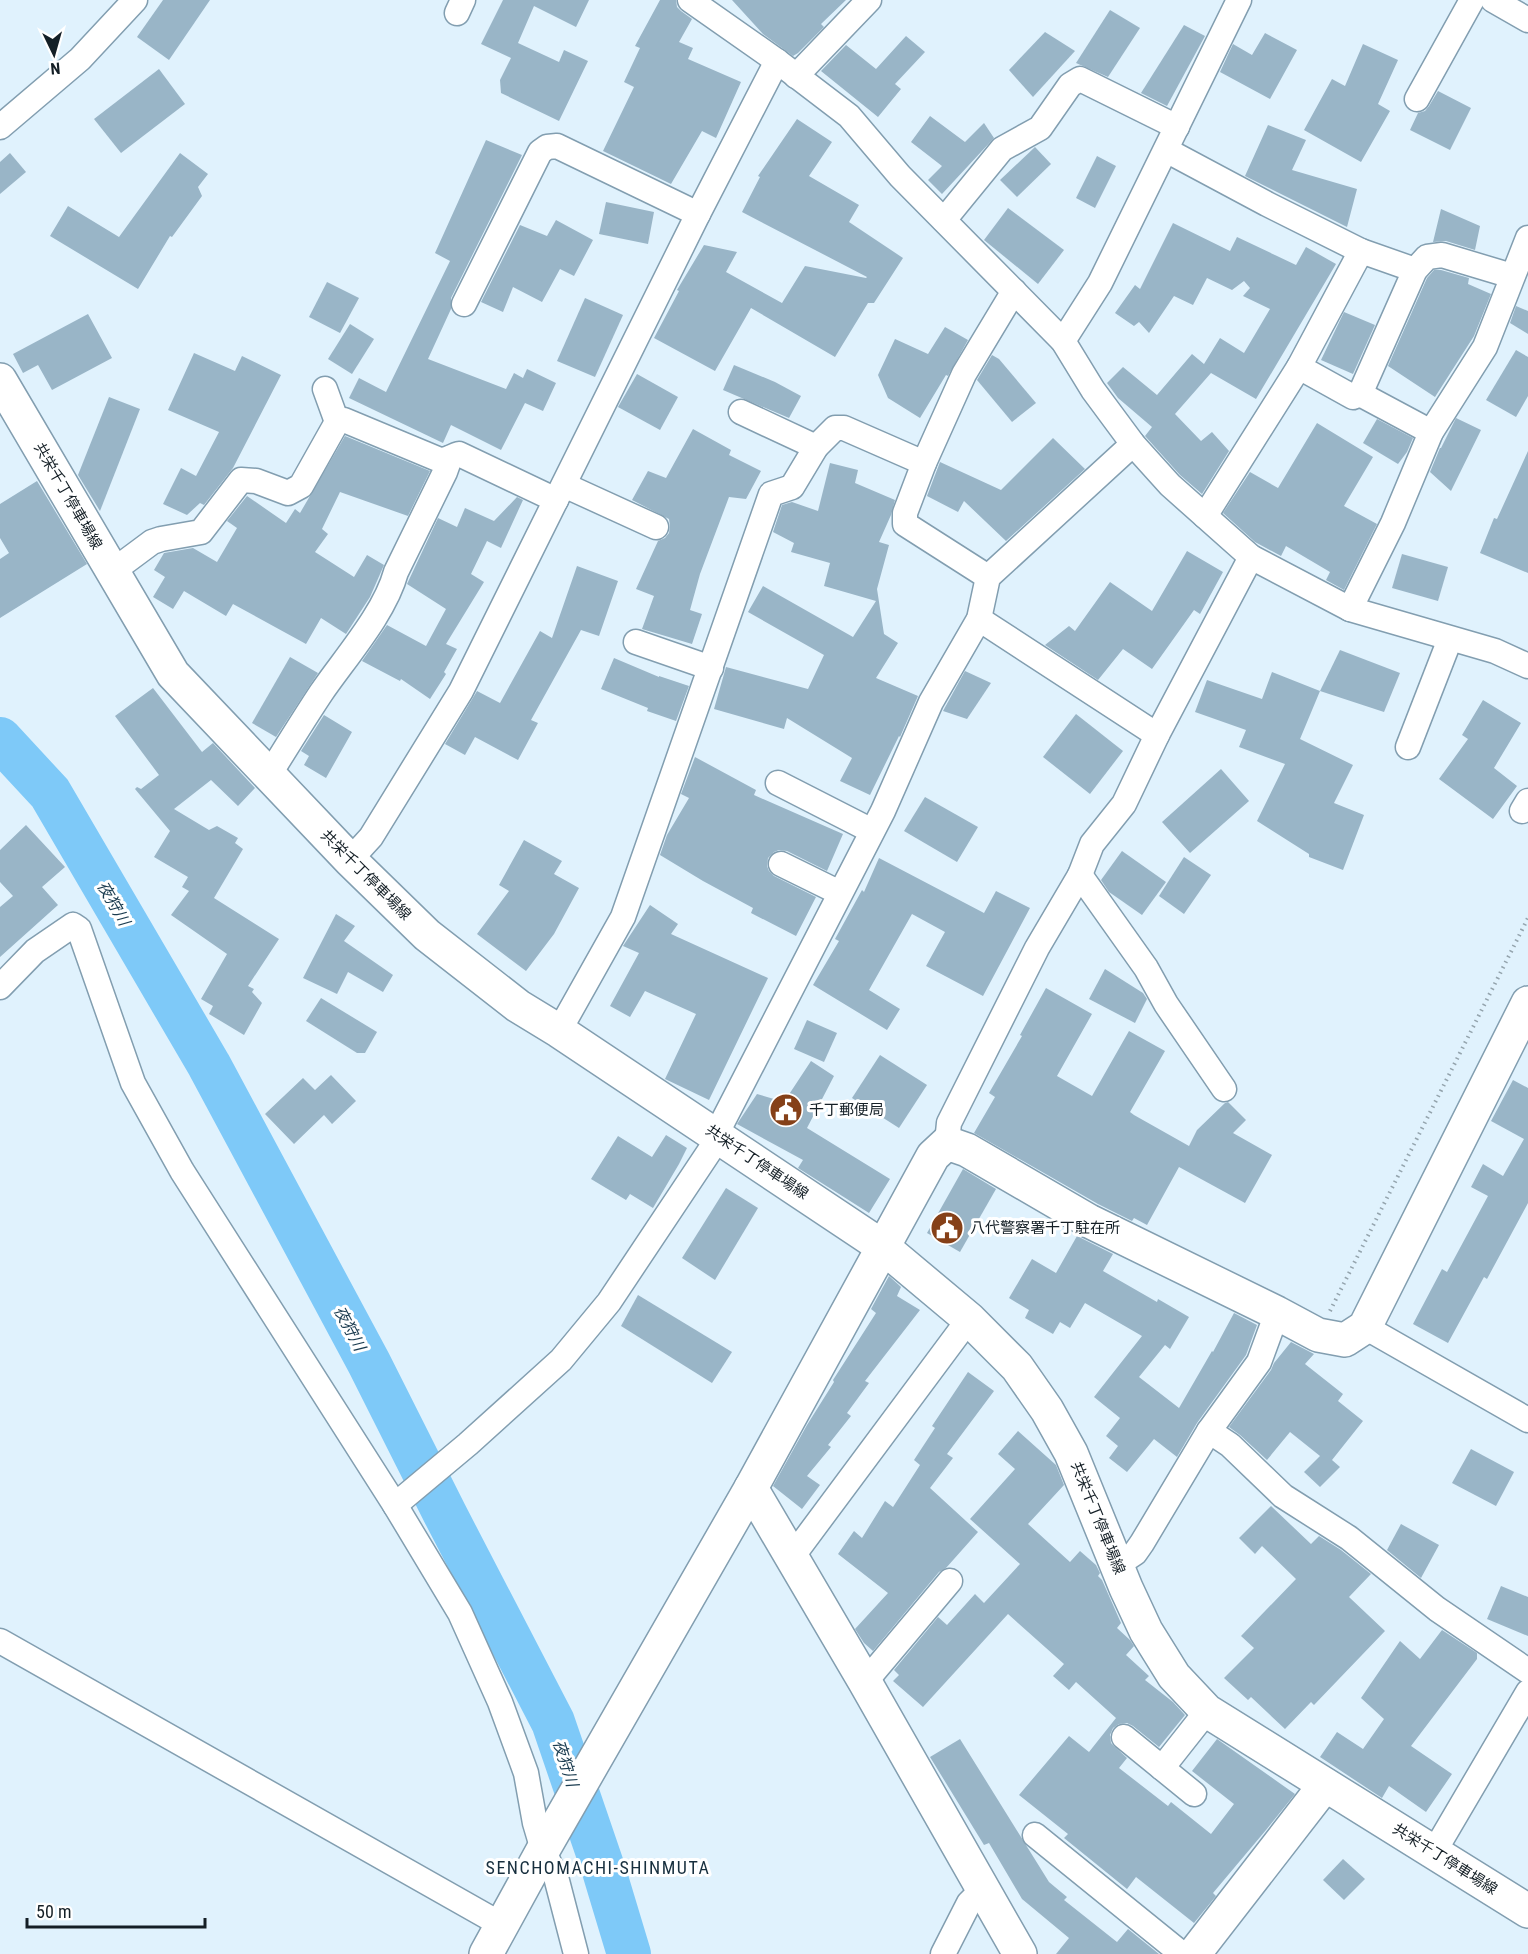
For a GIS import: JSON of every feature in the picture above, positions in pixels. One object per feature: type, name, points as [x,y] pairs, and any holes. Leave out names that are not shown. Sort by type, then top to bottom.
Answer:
[{"type":"street","points":[[0,127],[80,59],[135,0]]},
{"type":"street","points":[[690,0],[777,61],[849,116],[900,176],[1063,341],[1093,390],[1133,444],[1170,485],[1251,557],[1350,609],[1495,651],[1528,666]]},
{"type":"street","points":[[796,76],[869,0]]},
{"type":"street","points":[[1063,341],[1100,283],[1239,0]]},
{"type":"street","points":[[1417,99],[1472,0]]},
{"type":"street","points":[[1493,0],[1528,20]]},
{"type":"street","points":[[350,860],[371,837],[461,690],[698,214],[777,61]]},
{"type":"street","points":[[944,220],[1002,149],[1040,128],[1070,85],[1080,79],[1177,127]]},
{"type":"street","points":[[464,304],[540,152],[547,147],[557,146],[698,214]]},
{"type":"street","points":[[1166,150],[1361,251],[1415,270]]},
{"type":"street","points":[[1350,609],[1393,523],[1431,432],[1485,347],[1528,238]]},
{"type":"street","points":[[1205,516],[1299,367],[1361,251]]},
{"type":"street","points":[[1299,367],[1353,397],[1360,394],[1415,270],[1427,257],[1442,255],[1512,276]]},
{"type":"street","points":[[988,577],[905,524],[905,513],[924,463],[964,374],[1014,291]]},
{"type":"street","name":"共栄千丁停車場線","points":[[0,380],[173,674],[350,860],[426,935],[518,1006],[883,1247],[969,1319],[1017,1367],[1047,1410],[1071,1453],[1131,1599],[1151,1640],[1174,1676],[1207,1711],[1528,1911]]},
{"type":"street","points":[[325,388],[337,422]]},
{"type":"street","points":[[1360,394],[1431,432]]},
{"type":"street","points":[[741,412],[816,447]]},
{"type":"street","points":[[112,571],[152,542],[201,532],[241,480],[256,481],[288,493],[301,486],[337,422],[344,420],[440,460],[459,454],[656,527]]},
{"type":"street","points":[[559,1031],[623,917],[771,494],[792,487],[816,447],[835,428],[844,428],[924,463]]},
{"type":"street","points":[[398,1502],[468,1444],[561,1360],[609,1302],[719,1137],[722,1123],[872,831],[931,702],[979,619],[988,577],[1133,444]]},
{"type":"street","points":[[269,775],[391,590],[396,572],[450,458]]},
{"type":"street","points":[[486,1954],[545,1846],[751,1488],[933,1156],[947,1143],[949,1123],[1037,948],[1080,875],[1092,844],[1124,804],[1157,735],[1251,557]]},
{"type":"street","points":[[979,619],[1157,735]]},
{"type":"street","points":[[1408,747],[1450,639]]},
{"type":"street","points":[[636,642],[711,668]]},
{"type":"street","points":[[778,783],[872,831]]},
{"type":"street","points":[[781,864],[840,893]]},
{"type":"street","points":[[1080,875],[1146,968],[1166,1005],[1224,1089]]},
{"type":"street","points":[[0,987],[35,951],[73,925],[79,930],[133,1083],[182,1171],[398,1502],[459,1613],[500,1702],[526,1773],[535,1822],[556,1877],[576,1954]]},
{"type":"street","points":[[947,1143],[967,1150],[1089,1221],[1318,1335],[1345,1340],[1365,1327],[1528,1003]]},
{"type":"street","points":[[1117,1565],[1135,1553],[1143,1544],[1209,1431],[1259,1362],[1277,1313]]},
{"type":"street","points":[[792,1557],[969,1319]]},
{"type":"street","points":[[1365,1327],[1528,1420]]},
{"type":"street","points":[[1209,1431],[1230,1444],[1283,1496],[1349,1538],[1437,1609],[1528,1671]]},
{"type":"street","points":[[751,1488],[1020,1954]]},
{"type":"street","points":[[865,1682],[950,1581]]},
{"type":"street","points":[[0,1641],[502,1925]]},
{"type":"street","points":[[1434,1852],[1528,1692]]},
{"type":"street","points":[[1162,1768],[1207,1711]]},
{"type":"street","points":[[1124,1737],[1194,1794]]},
{"type":"street","points":[[1194,1954],[1325,1785]]},
{"type":"street","points":[[1035,1835],[1182,1954]]},
{"type":"street","points":[[943,1954],[969,1903],[983,1889]]},
{"type":"path","points":[[1318,1335],[1528,918]]},
{"type":"building","points":[[163,0],[210,0],[169,60],[137,37]]},
{"type":"building","points":[[503,0],[589,0],[576,27],[534,6],[518,43],[559,62],[564,50],[588,61],[559,121],[501,93],[500,80],[511,58],[481,44]]},
{"type":"building","points":[[660,0],[676,0],[677,7],[692,19],[679,42],[693,48],[688,59],[741,82],[716,138],[702,131],[671,184],[603,151],[634,87],[624,82],[640,48],[635,46]]},
{"type":"building","points":[[732,0],[846,0],[821,24],[824,27],[793,56],[763,34]]},
{"type":"building","points":[[1110,10],[1140,28],[1108,77],[1076,63]]},
{"type":"building","points":[[1184,25],[1205,36],[1167,106],[1141,93]]},
{"type":"building","points":[[1045,32],[1075,51],[1033,97],[1009,70]]},
{"type":"building","points":[[1265,33],[1297,50],[1270,99],[1220,72],[1233,44],[1252,55]]},
{"type":"building","points":[[906,36],[925,52],[895,84],[901,89],[878,117],[821,71],[846,45],[876,69]]},
{"type":"building","points":[[1363,44],[1398,60],[1378,104],[1390,111],[1361,162],[1304,130],[1332,79],[1345,86]]},
{"type":"building","points":[[159,69],[185,104],[121,153],[94,119]]},
{"type":"building","points":[[1438,91],[1471,108],[1450,150],[1410,130],[1418,113],[1425,111]]},
{"type":"building","points":[[930,116],[965,142],[984,123],[994,138],[942,194],[928,180],[942,166],[911,142]]},
{"type":"building","points":[[797,119],[832,142],[809,176],[859,205],[849,222],[903,258],[874,303],[868,303],[835,357],[751,308],[715,371],[654,338],[679,291],[677,290],[704,245],[737,252],[726,272],[782,303],[805,266],[867,277],[742,212],[760,177],[758,176]]},
{"type":"building","points":[[1268,125],[1306,140],[1292,170],[1357,189],[1347,227],[1245,176]]},
{"type":"building","points":[[486,140],[522,155],[451,298],[451,309],[428,359],[506,389],[514,373],[523,378],[527,369],[556,383],[543,411],[525,403],[501,450],[451,425],[443,443],[349,398],[359,378],[386,392],[450,261],[435,253]]},
{"type":"building","points":[[1035,147],[1051,164],[1017,197],[1000,180]]},
{"type":"building","points":[[10,153],[26,172],[0,194],[0,162]]},
{"type":"building","points":[[180,153],[208,174],[198,187],[202,196],[172,237],[170,236],[138,289],[50,236],[68,206],[119,237]]},
{"type":"building","points":[[1097,156],[1116,166],[1095,208],[1076,198]]},
{"type":"building","points":[[606,202],[654,212],[648,244],[599,234]]},
{"type":"building","points":[[1008,208],[1064,250],[1038,284],[984,240]]},
{"type":"building","points":[[1441,209],[1480,226],[1475,250],[1446,241],[1433,242]]},
{"type":"building","points":[[556,220],[593,240],[574,276],[560,269],[542,302],[513,287],[503,312],[481,302],[520,225],[547,236]]},
{"type":"building","points":[[1173,223],[1230,251],[1237,237],[1296,265],[1306,247],[1336,264],[1256,399],[1211,373],[1175,414],[1201,441],[1212,432],[1229,451],[1202,494],[1180,475],[1145,436],[1152,427],[1118,398],[1107,383],[1123,367],[1157,395],[1192,354],[1204,364],[1220,338],[1244,353],[1270,309],[1243,296],[1250,288],[1244,281],[1232,290],[1207,278],[1193,305],[1174,296],[1149,333],[1139,322],[1134,326],[1115,313],[1135,285],[1140,289]]},
{"type":"building","points":[[1434,270],[1469,278],[1468,284],[1491,294],[1474,336],[1435,397],[1388,366],[1427,278]]},
{"type":"building","points":[[327,282],[359,298],[340,333],[309,317]]},
{"type":"building","points":[[585,298],[623,315],[595,377],[557,361]]},
{"type":"building","points":[[1516,306],[1528,311],[1528,334],[1510,323]]},
{"type":"building","points":[[1344,312],[1375,325],[1353,374],[1321,360]]},
{"type":"building","points":[[88,314],[112,358],[52,390],[38,365],[23,373],[13,354]]},
{"type":"building","points":[[350,324],[374,339],[352,374],[328,359]]},
{"type":"building","points":[[945,327],[968,340],[948,376],[946,375],[920,418],[888,398],[878,375],[895,339],[928,354]]},
{"type":"building","points":[[1516,350],[1528,357],[1528,396],[1516,417],[1486,400]]},
{"type":"building","points":[[194,353],[235,371],[242,356],[281,375],[233,468],[204,505],[200,503],[187,515],[163,504],[181,468],[196,476],[219,432],[168,410]]},
{"type":"building","points":[[992,355],[999,359],[1036,403],[1012,422],[977,380]]},
{"type":"building","points":[[734,365],[801,396],[789,418],[723,390]]},
{"type":"building","points":[[637,374],[678,397],[660,430],[618,407]]},
{"type":"building","points":[[109,397],[140,409],[100,511],[78,475]]},
{"type":"building","points":[[1456,418],[1481,430],[1451,491],[1430,472]]},
{"type":"building","points":[[1377,419],[1413,438],[1398,464],[1363,443]]},
{"type":"building","points":[[1317,423],[1373,457],[1344,506],[1377,524],[1344,590],[1326,580],[1330,572],[1286,546],[1281,556],[1255,542],[1223,513],[1250,472],[1278,488]]},
{"type":"building","points":[[693,429],[731,450],[729,455],[761,471],[746,499],[729,497],[700,574],[690,610],[702,614],[692,644],[642,629],[654,596],[636,589],[658,541],[669,533],[670,526],[669,519],[632,500],[648,471],[666,478]]},
{"type":"building","points":[[345,436],[430,471],[408,516],[340,492],[322,529],[328,534],[315,552],[354,577],[367,555],[384,565],[370,597],[346,634],[321,618],[306,644],[233,604],[226,616],[184,591],[173,609],[153,597],[165,577],[154,570],[164,553],[193,548],[217,562],[237,528],[227,521],[247,496],[286,523],[295,509],[300,513]]},
{"type":"building","points":[[1053,438],[1085,469],[1006,541],[964,501],[958,512],[927,496],[940,462],[1001,490]]},
{"type":"building","points":[[1528,451],[1528,573],[1480,553],[1494,518],[1497,519]]},
{"type":"building","points":[[830,463],[858,470],[855,483],[895,500],[879,542],[889,545],[877,589],[884,634],[898,643],[876,678],[918,696],[870,795],[840,781],[852,758],[787,718],[784,729],[714,709],[726,667],[808,689],[824,655],[748,612],[763,586],[853,637],[876,601],[824,586],[830,563],[791,552],[794,543],[773,532],[782,505],[792,502],[818,511]]},
{"type":"building","points":[[37,481],[87,564],[0,618],[0,559],[9,553],[0,538],[0,504]]},
{"type":"building","points":[[517,497],[523,500],[501,548],[487,541],[471,574],[484,582],[446,644],[457,649],[444,672],[446,674],[430,699],[401,679],[400,681],[362,661],[387,625],[426,646],[446,609],[407,584],[438,518],[457,527],[465,508],[494,521]]},
{"type":"building","points":[[1187,551],[1223,572],[1200,614],[1194,610],[1152,669],[1123,649],[1098,680],[1045,645],[1069,626],[1075,631],[1110,582],[1152,611]]},
{"type":"building","points":[[1402,554],[1448,567],[1438,601],[1392,588]]},
{"type":"building","points":[[577,566],[618,581],[599,636],[581,630],[531,720],[538,723],[518,760],[475,737],[465,755],[445,744],[477,691],[500,703],[540,631],[552,638]]},
{"type":"building","points":[[1340,650],[1400,673],[1384,712],[1320,691]]},
{"type":"building","points":[[290,657],[318,673],[276,737],[252,723]]},
{"type":"building","points":[[614,658],[659,677],[689,686],[676,721],[647,711],[648,708],[601,689]]},
{"type":"building","points":[[965,671],[991,683],[967,719],[943,711]]},
{"type":"building","points":[[1272,672],[1320,691],[1300,739],[1353,765],[1334,803],[1364,815],[1343,870],[1309,857],[1309,854],[1257,821],[1285,764],[1239,747],[1246,730],[1195,712],[1207,680],[1262,699]]},
{"type":"building","points":[[153,688],[202,752],[213,743],[255,788],[238,806],[211,780],[174,809],[209,830],[217,826],[238,838],[235,843],[243,849],[214,898],[279,939],[248,986],[254,989],[252,992],[262,1003],[244,1035],[209,1014],[213,1006],[201,999],[227,954],[171,915],[189,891],[182,887],[188,877],[154,857],[170,831],[135,789],[137,787],[141,789],[159,775],[115,716]]},
{"type":"building","points":[[1483,700],[1521,723],[1494,768],[1517,786],[1493,819],[1439,779],[1468,739],[1462,735]]},
{"type":"building","points":[[1076,714],[1123,751],[1090,794],[1043,757]]},
{"type":"building","points":[[324,715],[352,732],[326,778],[304,765],[309,756],[301,751]]},
{"type":"building","points":[[695,757],[756,790],[754,795],[843,834],[827,871],[787,851],[779,850],[768,858],[767,866],[774,876],[816,897],[796,936],[751,913],[753,908],[660,855],[667,835],[689,798],[681,794]]},
{"type":"building","points":[[1221,769],[1249,801],[1190,853],[1162,822]]},
{"type":"building","points":[[925,797],[978,827],[957,862],[904,831]]},
{"type":"building","points":[[26,825],[65,867],[42,887],[58,905],[0,957],[0,907],[13,896],[0,882],[0,850]]},
{"type":"building","points":[[524,840],[562,861],[554,874],[579,888],[554,934],[526,971],[477,934],[509,891],[499,885]]},
{"type":"building","points":[[1122,851],[1166,882],[1142,915],[1109,892],[1101,880]]},
{"type":"building","points":[[1184,857],[1211,875],[1184,914],[1159,896]]},
{"type":"building","points":[[879,858],[984,913],[996,891],[1030,908],[983,996],[926,966],[945,932],[912,914],[869,990],[900,1009],[887,1030],[813,985],[839,941],[835,939],[862,890],[864,892]]},
{"type":"building","points":[[650,905],[678,924],[671,934],[768,978],[709,1100],[665,1079],[696,1014],[645,991],[630,1017],[610,1006],[639,953],[623,946]]},
{"type":"building","points":[[336,914],[355,926],[344,941],[393,975],[383,992],[348,972],[337,994],[303,978]]},
{"type":"building","points":[[1105,969],[1143,993],[1147,999],[1135,1023],[1089,999]]},
{"type":"building","points":[[1046,988],[1092,1014],[1057,1076],[1092,1096],[1129,1031],[1165,1051],[1130,1112],[1189,1146],[1197,1130],[1225,1103],[1228,1102],[1246,1120],[1233,1133],[1272,1155],[1245,1203],[1179,1167],[1147,1225],[1134,1218],[1132,1221],[1098,1204],[974,1133],[995,1097],[989,1093],[1022,1036],[1020,1035]]},
{"type":"building","points":[[321,998],[377,1032],[365,1053],[357,1053],[306,1021]]},
{"type":"building","points":[[807,1020],[837,1033],[824,1062],[794,1049]]},
{"type":"building","points":[[880,1055],[927,1085],[899,1128],[852,1098]]},
{"type":"building","points":[[811,1061],[834,1076],[807,1128],[890,1179],[869,1213],[798,1168],[803,1160],[737,1124],[757,1094],[784,1102]]},
{"type":"building","points":[[331,1075],[356,1101],[332,1124],[324,1115],[294,1144],[265,1114],[303,1078],[315,1090]]},
{"type":"building","points":[[1513,1080],[1528,1088],[1528,1203],[1487,1279],[1484,1277],[1448,1343],[1413,1324],[1442,1269],[1447,1272],[1488,1196],[1471,1187],[1483,1164],[1503,1176],[1524,1139],[1491,1121]]},
{"type":"building","points":[[666,1135],[687,1148],[653,1208],[630,1194],[626,1200],[591,1179],[618,1136],[652,1157]]},
{"type":"building","points":[[963,1169],[996,1189],[960,1252],[927,1233]]},
{"type":"building","points":[[726,1188],[758,1208],[715,1280],[682,1258]]},
{"type":"building","points":[[1077,1236],[1113,1254],[1103,1271],[1157,1302],[1158,1299],[1189,1317],[1170,1349],[1165,1345],[1139,1377],[1179,1408],[1234,1313],[1257,1325],[1246,1355],[1197,1423],[1177,1457],[1154,1439],[1127,1472],[1109,1458],[1118,1446],[1106,1436],[1120,1418],[1094,1397],[1142,1336],[1085,1303],[1070,1328],[1060,1322],[1053,1334],[1025,1318],[1029,1310],[1009,1298],[1032,1259],[1056,1273]]},
{"type":"building","points":[[889,1276],[901,1287],[897,1296],[920,1310],[865,1381],[869,1383],[847,1413],[851,1416],[828,1445],[831,1447],[807,1476],[820,1485],[802,1509],[773,1486],[834,1382],[833,1380],[876,1313],[871,1309]]},
{"type":"building","points":[[638,1295],[732,1352],[712,1383],[621,1326]]},
{"type":"building","points":[[1291,1342],[1314,1354],[1305,1364],[1343,1394],[1338,1401],[1363,1421],[1332,1460],[1340,1467],[1320,1487],[1304,1472],[1320,1456],[1290,1432],[1267,1460],[1229,1427]]},
{"type":"building","points":[[968,1372],[994,1391],[947,1454],[953,1458],[930,1488],[978,1532],[946,1568],[939,1572],[873,1651],[864,1643],[855,1629],[888,1593],[838,1554],[854,1531],[862,1538],[885,1501],[893,1507],[920,1465],[914,1460],[935,1428],[932,1426]]},
{"type":"building","points":[[1018,1431],[1056,1465],[1064,1485],[1028,1524],[1070,1562],[1080,1551],[1096,1565],[1100,1573],[1098,1576],[1102,1580],[1121,1623],[1117,1628],[1134,1646],[1126,1655],[1149,1676],[1145,1680],[1173,1702],[1185,1715],[1159,1747],[1127,1723],[1113,1728],[1110,1735],[1111,1743],[1127,1758],[1119,1768],[1168,1806],[1171,1802],[1211,1834],[1234,1804],[1192,1771],[1217,1739],[1295,1794],[1213,1893],[1216,1896],[1194,1923],[1136,1877],[1127,1889],[1064,1838],[1068,1834],[1019,1795],[1069,1736],[1089,1752],[1116,1718],[1076,1682],[1069,1690],[1053,1676],[1064,1664],[1008,1614],[923,1707],[893,1681],[899,1675],[894,1670],[938,1617],[947,1625],[975,1594],[984,1603],[1020,1564],[970,1519],[1015,1469],[998,1454]]},
{"type":"building","points":[[1471,1449],[1514,1472],[1496,1506],[1452,1483]]},
{"type":"building","points":[[1271,1506],[1311,1544],[1319,1536],[1371,1574],[1349,1597],[1385,1631],[1314,1705],[1311,1702],[1285,1729],[1251,1697],[1248,1700],[1224,1678],[1254,1648],[1241,1636],[1296,1579],[1262,1546],[1255,1554],[1239,1538]]},
{"type":"building","points":[[1401,1524],[1439,1545],[1421,1578],[1387,1550]]},
{"type":"building","points":[[1501,1586],[1528,1597],[1528,1636],[1487,1619]]},
{"type":"building","points":[[1442,1630],[1477,1653],[1477,1659],[1411,1746],[1452,1774],[1426,1812],[1389,1786],[1382,1798],[1320,1757],[1337,1732],[1363,1749],[1384,1719],[1361,1698],[1400,1641],[1420,1659]]},
{"type":"building","points":[[960,1739],[1049,1882],[1067,1897],[1064,1900],[1117,1942],[1128,1929],[1159,1954],[1056,1954],[1069,1938],[1022,1899],[989,1843],[984,1845],[930,1757]]},
{"type":"building","points":[[1343,1859],[1365,1879],[1344,1900],[1323,1880]]},
{"type":"waterway","name":"夜狩川","points":[[0,739],[50,793],[209,1065],[369,1363],[553,1722],[604,1871],[629,1954]]},
{"type":"place","name":"千丁郵便局","points":[[786,1110]]},
{"type":"place","name":"八代警察署千丁駐在所","points":[[947,1228]]},
{"type":"district","name":"SENCHOMACHI-SHINMUTA","points":[[598,1868]]}]
